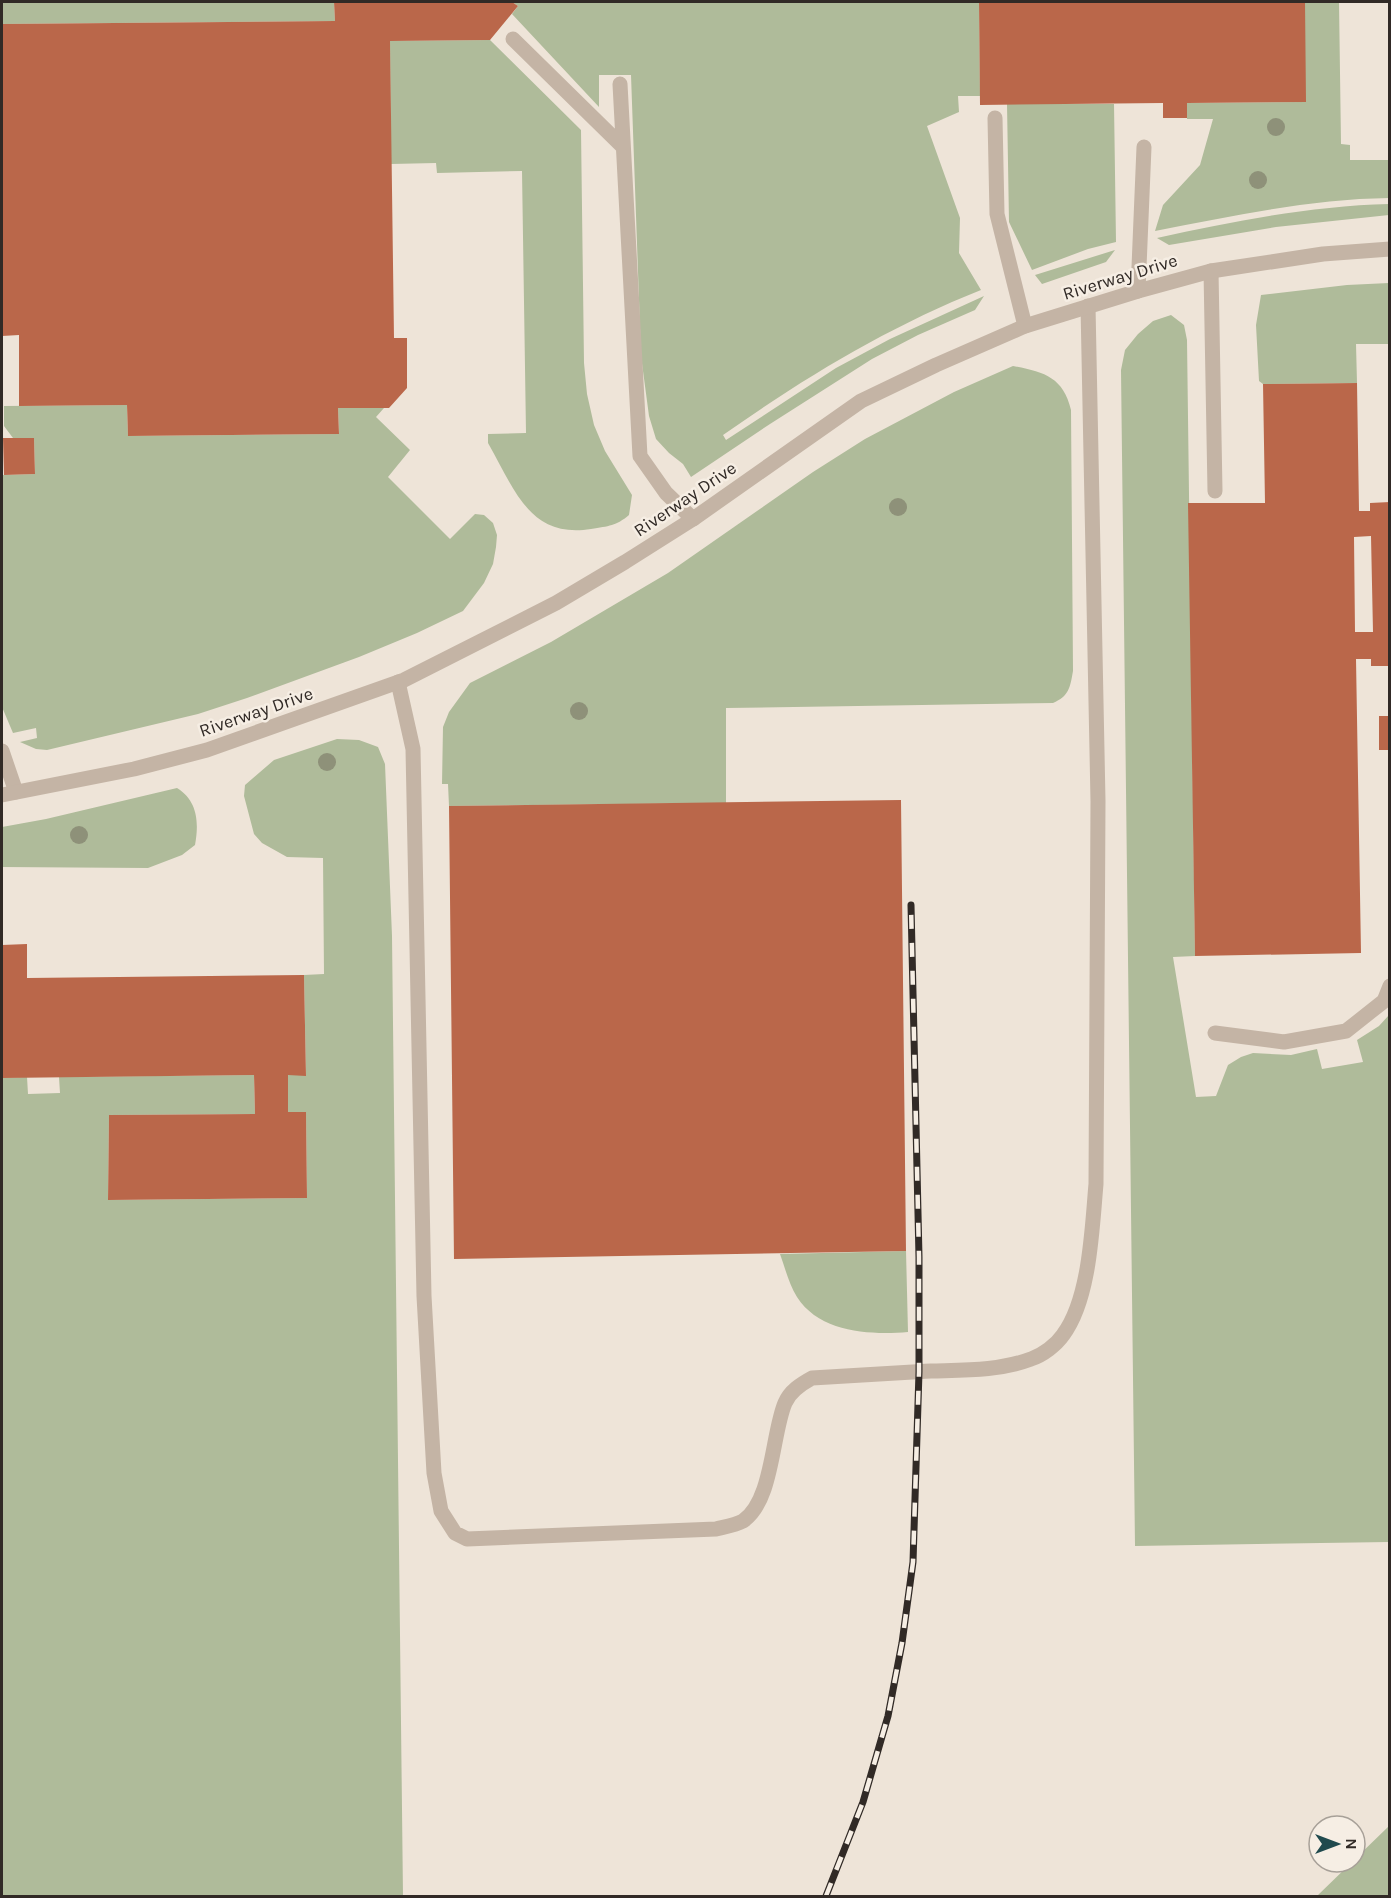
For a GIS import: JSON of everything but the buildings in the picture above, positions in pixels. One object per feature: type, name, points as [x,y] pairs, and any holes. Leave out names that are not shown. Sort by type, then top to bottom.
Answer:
[{"type":"street","points":[[513,39],[622,146]]},
{"type":"street","points":[[620,84],[640,456],[666,494],[693,519]]},
{"type":"street","points":[[995,118],[997,214],[1025,326]]},
{"type":"street","points":[[1138,291],[1144,147]]},
{"type":"street","name":"Riverway Drive","points":[[9,794],[134,769],[207,750],[398,682],[562,599],[693,519],[861,401],[1025,326],[1211,271],[1323,254],[1389,249]]},
{"type":"street","points":[[1211,271],[1215,491]]},
{"type":"street","points":[[398,682],[413,749],[424,1296],[434,1473],[441,1511],[455,1533],[467,1539],[716,1529],[742,1521],[755,1506],[766,1480],[785,1402],[796,1388],[812,1378],[996,1368],[1034,1358],[1050,1348],[1063,1335],[1074,1315],[1084,1281],[1091,1246],[1096,1184],[1098,813],[1088,306]]},
{"type":"street","points":[[2,751],[9,794]]},
{"type":"street","points":[[1215,1033],[1284,1042],[1346,1031],[1384,1001],[1389,986]]},
{"type":"green space","points":[[2,2],[334,2],[335,21],[2,24]]},
{"type":"green space","points":[[512,2],[979,2],[980,96],[958,96],[959,112],[927,126],[960,218],[959,253],[981,290],[880,337],[816,374],[723,435],[726,440],[836,368],[890,339],[984,296],[975,310],[918,335],[872,359],[691,477],[683,464],[656,439],[649,416],[641,356],[631,75],[599,75],[599,107],[512,14],[518,6]]},
{"type":"green space","points":[[1305,2],[1339,2],[1341,144],[1350,145],[1350,160],[1389,160],[1389,198],[1301,205],[1155,231],[1163,205],[1200,165],[1213,119],[1187,119],[1187,103],[1305,102]]},
{"type":"green space","points":[[490,40],[581,130],[584,363],[587,394],[594,425],[605,451],[632,495],[629,515],[608,526],[570,530],[552,526],[538,518],[516,493],[488,443],[488,434],[526,433],[522,171],[437,173],[436,163],[391,164],[390,41]]},
{"type":"green space","points":[[1007,104],[1114,104],[1116,242],[1088,249],[1032,270],[1009,222]]},
{"type":"green space","points":[[1389,204],[1389,215],[1276,227],[1169,245],[1157,238],[1272,215]]},
{"type":"green space","points":[[1115,250],[1106,262],[1042,284],[1035,275]]},
{"type":"green space","points":[[1389,283],[1389,344],[1356,344],[1357,383],[1263,384],[1259,381],[1256,325],[1261,295],[1347,285]]},
{"type":"green space","points":[[1171,315],[1184,325],[1187,340],[1195,956],[1173,957],[1196,1097],[1216,1096],[1228,1065],[1253,1053],[1291,1055],[1317,1049],[1322,1069],[1363,1062],[1357,1040],[1379,1026],[1389,1015],[1389,1542],[1135,1546],[1121,370],[1125,350],[1138,334],[1153,321]]},
{"type":"green space","points":[[1013,366],[1051,378],[1063,390],[1071,410],[1073,671],[1066,694],[1053,703],[726,708],[726,803],[449,806],[448,784],[442,784],[443,727],[449,712],[470,683],[551,642],[668,573],[813,472],[865,439],[954,392]]},
{"type":"green space","points":[[127,405],[128,436],[339,434],[338,408],[384,408],[376,417],[410,450],[388,477],[450,539],[475,514],[484,515],[493,523],[497,535],[493,564],[484,583],[463,611],[359,657],[198,714],[47,750],[36,749],[20,742],[37,738],[36,728],[13,733],[2,707],[2,475],[35,474],[34,438],[13,438],[4,426],[4,406]]},
{"type":"green space","points":[[337,739],[359,740],[378,747],[385,764],[392,936],[403,1896],[2,1896],[2,1078],[27,1077],[28,1094],[60,1093],[59,1077],[254,1075],[255,1114],[109,1115],[108,1200],[307,1198],[306,1112],[288,1112],[288,1075],[306,1075],[304,975],[324,974],[323,858],[287,857],[262,843],[254,834],[244,796],[245,785],[274,760]]},
{"type":"green space","points":[[177,788],[189,799],[197,821],[195,845],[182,855],[148,868],[2,867],[2,827]]},
{"type":"green space","points":[[906,1251],[908,1332],[894,1333],[847,1329],[819,1318],[797,1297],[780,1254]]},
{"type":"green space","points":[[1389,1826],[1389,1896],[1317,1896],[1340,1874],[1367,1874],[1367,1847]]},
{"type":"railway","points":[[826,1896],[863,1802],[888,1716],[902,1643],[913,1562],[919,1372],[919,1257],[911,905]]}]
